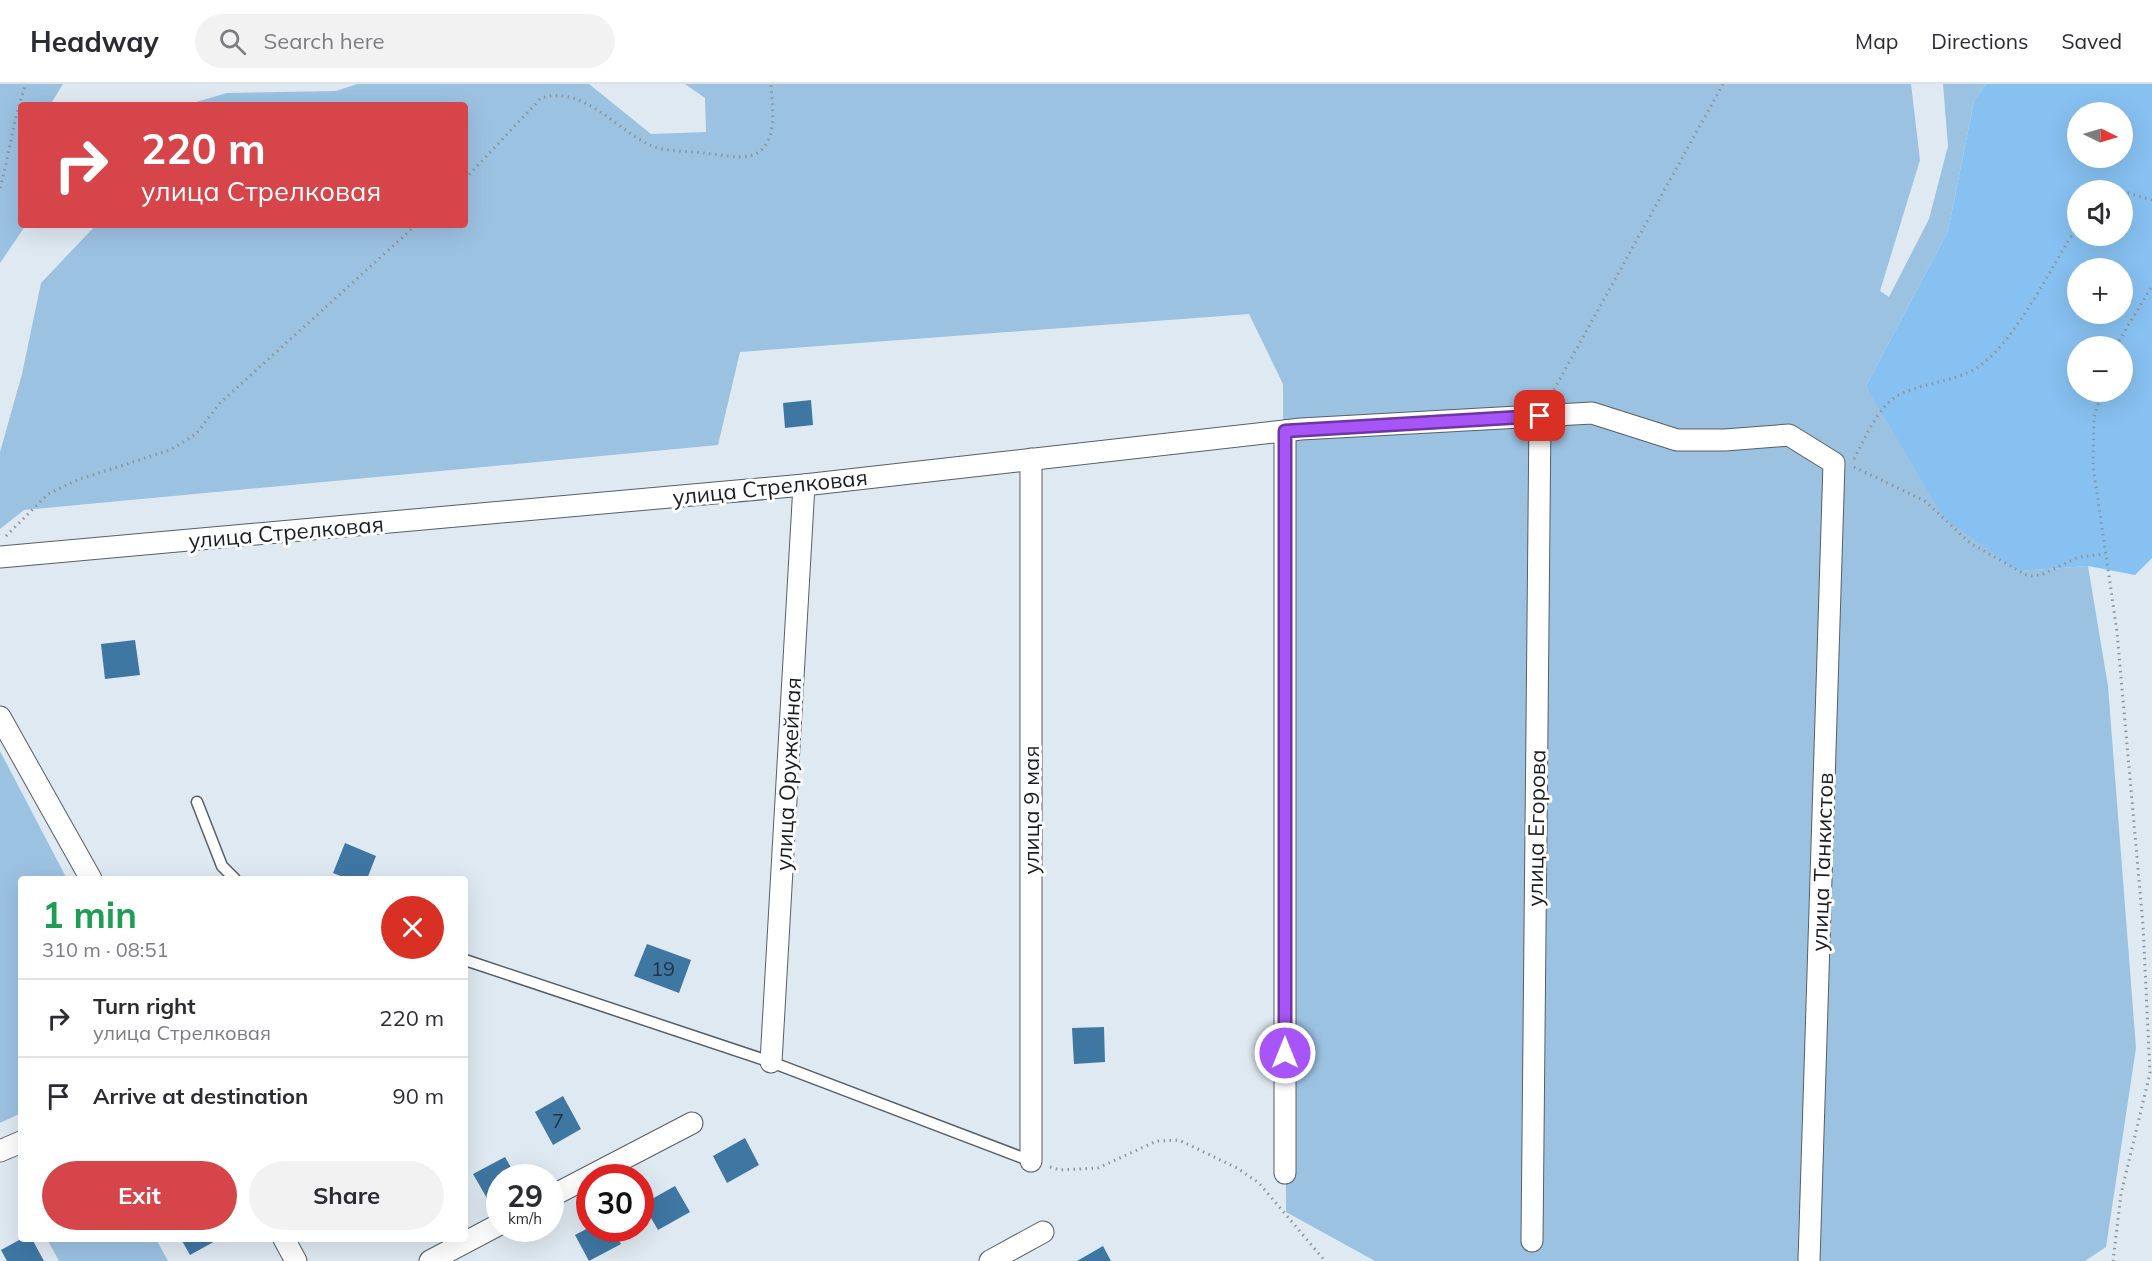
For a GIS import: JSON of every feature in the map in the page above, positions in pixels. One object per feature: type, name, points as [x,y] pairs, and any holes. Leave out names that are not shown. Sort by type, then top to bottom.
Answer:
[{"type":"street","name":"улица Стрелковая","points":[[0,558],[804,485],[1285,431],[1592,413],[1677,440],[1725,440],[1789,435],[1834,463]]},
{"type":"street","name":"улица Егорова","points":[[1532,1240],[1540,416]]},
{"type":"street","points":[[1285,431],[1285,1173]]},
{"type":"street","name":"улица 9 мая","points":[[1031,459],[1031,1161]]},
{"type":"street","name":"улица Танкистов","points":[[1809,1261],[1834,463]]},
{"type":"street","name":"улица Оружейная","points":[[771,1062],[804,485]]},
{"type":"street","points":[[0,717],[89,876]]},
{"type":"street","points":[[564,1190],[692,1122]]},
{"type":"street","points":[[0,1151],[18,1143]]},
{"type":"street","points":[[468,1241],[486,1231]]},
{"type":"street","points":[[990,1261],[1043,1232]]},
{"type":"street","points":[[286,1242],[296,1261]]},
{"type":"street","points":[[430,1261],[466,1242]]},
{"type":"lane","points":[[197,802],[222,866],[232,876]]},
{"type":"lane","points":[[468,961],[771,1062],[1031,1161]]},
{"type":"path","points":[[19,102],[26,84]]},
{"type":"path","points":[[468,177],[541,98],[553,94],[588,102],[628,134],[653,147],[749,156],[764,148],[773,127],[771,84]]},
{"type":"path","points":[[1540,416],[1723,84]]},
{"type":"path","points":[[0,188],[11,149],[18,106]]},
{"type":"path","points":[[2133,194],[2152,200]]},
{"type":"path","points":[[0,541],[48,494],[78,480],[170,450],[196,434],[219,404],[413,228]]},
{"type":"path","points":[[2067,243],[2002,346],[1981,365],[1960,376],[1896,396],[1881,412],[1850,466],[1925,501],[1970,543],[2028,576],[2042,575],[2079,556],[2105,554]]},
{"type":"path","points":[[2122,336],[2152,286]]},
{"type":"path","points":[[2099,402],[2094,417],[2093,465],[2119,655],[2142,925],[2150,1073],[2121,1194],[2113,1261]]},
{"type":"path","points":[[1031,1161],[1060,1170],[1098,1168],[1157,1141],[1179,1140],[1237,1168],[1259,1183],[1325,1261]]},
{"type":"shaded area","points":[[0,84],[63,84],[52,102],[18,102],[18,228],[24,228],[0,263]]},
{"type":"shaded area","points":[[357,84],[589,84],[651,134],[706,132],[705,98],[685,84],[1911,84],[1920,160],[1880,291],[1889,297],[1929,219],[1948,146],[1943,84],[1986,84],[1974,101],[1948,231],[1866,386],[2018,571],[2088,566],[2108,686],[2136,1048],[2106,1247],[2085,1261],[1375,1261],[1286,1212],[1283,384],[1249,314],[740,352],[718,445],[24,510],[0,529],[0,452],[22,374],[41,283],[93,228],[468,228],[468,102],[196,102],[227,93],[336,91]]},
{"type":"shaded area","points":[[1986,84],[2152,84],[2152,558],[2135,575],[2088,566],[2018,571],[1943,517],[1866,386],[1948,231],[1974,101]]},
{"type":"shaded area","points":[[0,751],[65,876],[18,876],[18,1114],[0,1123]]},
{"type":"shaded area","points":[[49,1242],[158,1242],[168,1261],[59,1261]]},
{"type":"building","points":[[811,400],[813,425],[785,428],[783,403]]},
{"type":"building","points":[[135,640],[140,675],[105,679],[101,644]]},
{"type":"building","points":[[345,843],[376,856],[368,876],[340,876],[333,873]]},
{"type":"building","points":[[647,944],[691,960],[679,993],[634,976]]},
{"type":"building","points":[[1104,1027],[1105,1062],[1074,1064],[1072,1028]]},
{"type":"building","points":[[563,1096],[581,1129],[553,1145],[535,1112]]},
{"type":"building","points":[[745,1138],[759,1165],[727,1183],[713,1156]]},
{"type":"building","points":[[505,1157],[509,1164],[492,1164]]},
{"type":"building","points":[[486,1167],[486,1197],[473,1174]]},
{"type":"building","points":[[675,1186],[690,1212],[658,1230],[654,1223],[654,1198]]},
{"type":"building","points":[[18,1241],[34,1242],[44,1261],[7,1261],[1,1250]]},
{"type":"building","points":[[183,1242],[214,1242],[190,1255]]},
{"type":"building","points":[[579,1242],[620,1242],[621,1244],[589,1261]]},
{"type":"building","points":[[1103,1246],[1111,1261],[1077,1261]]},
{"type":"route","points":[[1285,1053],[1285,431],[1540,416]]}]
